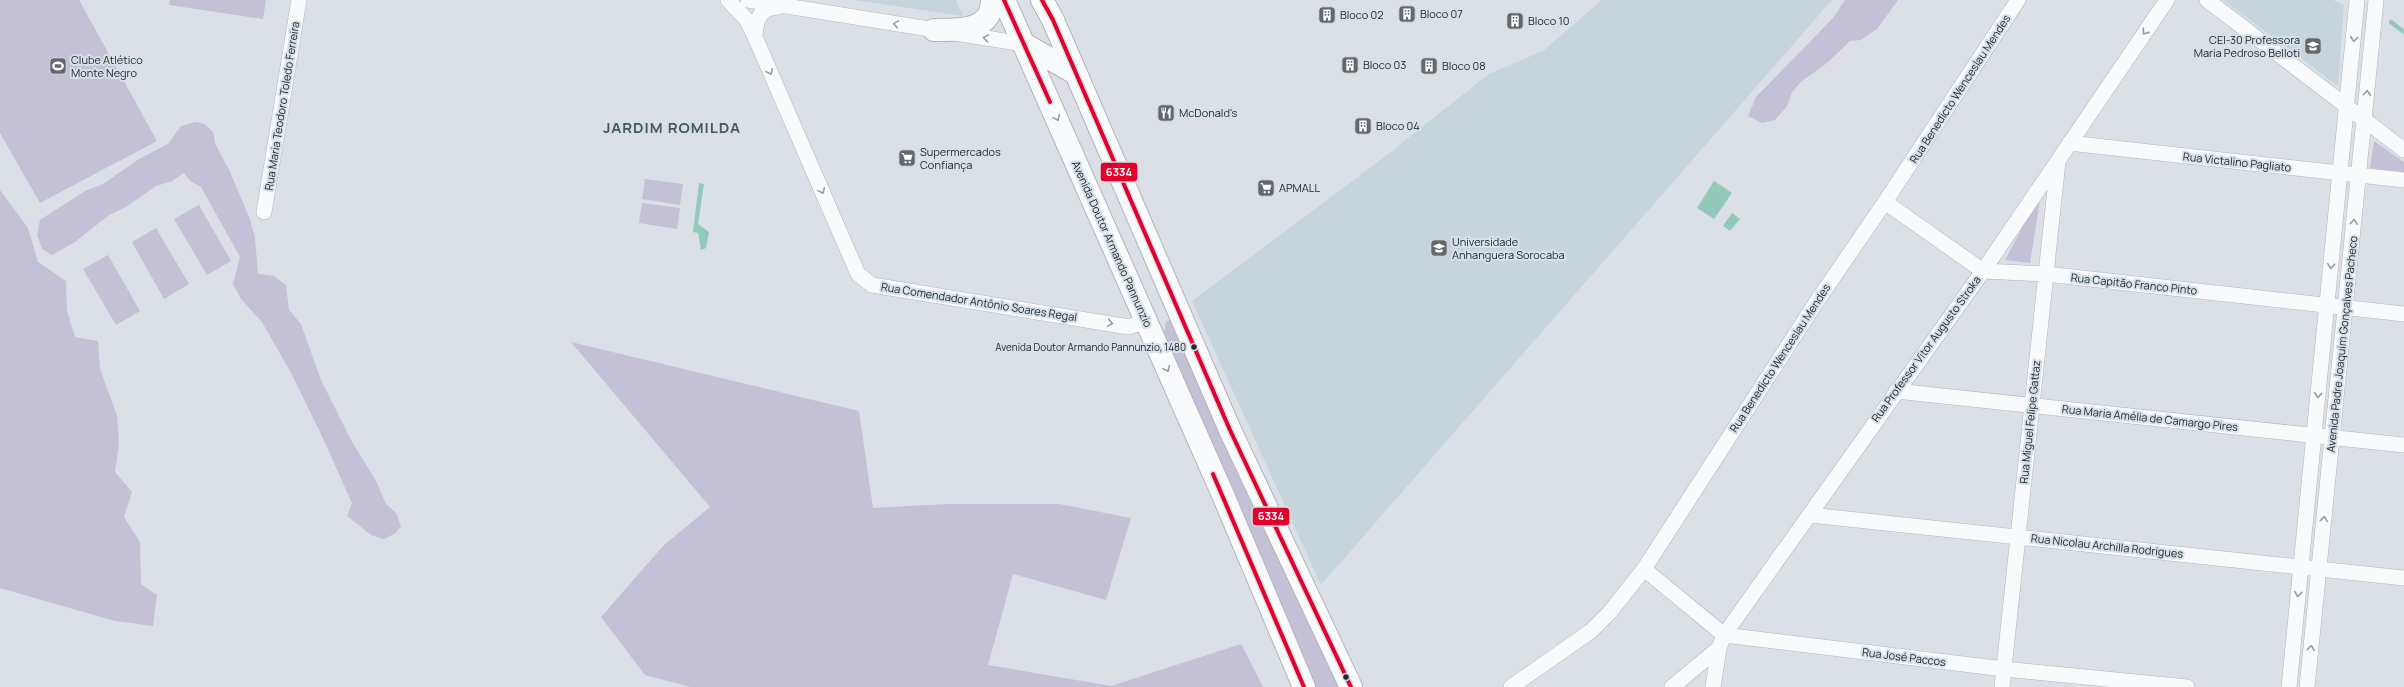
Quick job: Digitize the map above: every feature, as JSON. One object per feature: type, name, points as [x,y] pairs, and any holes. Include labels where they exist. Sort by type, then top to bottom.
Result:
[{"type":"main road","points":[[934,30],[965,30],[978,26],[990,13],[992,0]]},
{"type":"main road","name":"Avenida Doutor Armando Pannunzio","points":[[1004,0],[1146,320],[1304,687]]},
{"type":"main road","points":[[1042,0],[1175,301],[1230,430],[1351,687]]},
{"type":"main road","points":[[1024,44],[1075,73]]},
{"type":"main road","points":[[1146,320],[1175,301]]},
{"type":"street","name":"Rua Maria Teodoro Toledo Ferreira","points":[[264,212],[299,0]]},
{"type":"street","name":"Rua Comendador Antônio Soares Regal","points":[[728,0],[740,12],[754,37],[855,266],[863,280],[872,285],[1129,327],[1146,320]]},
{"type":"street","points":[[748,0],[1024,44]]},
{"type":"street","name":"Rua Benedicto Wenceslau Mendes","points":[[1511,687],[1591,631],[1610,612],[1644,569],[1815,304],[1885,202],[2018,0]]},
{"type":"street","name":"Rua Professor Vitor Augusto Stroka","points":[[1672,687],[1722,641],[1896,391],[1983,270],[2167,0]]},
{"type":"street","points":[[2207,0],[2404,150]]},
{"type":"street","name":"Avenida Padre Joaquim Gonçalves Pacheco","points":[[2289,687],[2357,0]]},
{"type":"street","name":"Avenida Padre Joaquim Gonçalves Pacheco","points":[[2307,687],[2376,0]]},
{"type":"street","points":[[754,37],[756,23],[760,13],[772,7],[785,6]]},
{"type":"street","name":"Rua Victalino Pagliato","points":[[2069,143],[2404,180]]},
{"type":"street","name":"Rua Miguel Felipe Gattaz","points":[[2002,687],[2058,158]]},
{"type":"street","points":[[1885,202],[1983,270]]},
{"type":"street","name":"Rua Capitão Franco Pinto","points":[[1983,270],[2046,274],[2404,314]]},
{"type":"street","name":"Rua Maria Amélia de Camargo Pires","points":[[1896,391],[2404,445]]},
{"type":"street","name":"Rua Nicolau Archilla Rodrigues","points":[[1810,515],[2404,578]]},
{"type":"street","points":[[1644,569],[1722,641],[1713,687]]},
{"type":"street","name":"Rua José Paccos","points":[[1722,641],[2187,687]]},
{"type":"shaded area","name":"Clube Atlético Monte Negro","points":[[0,0],[79,0],[157,141],[40,203],[0,133]]},
{"type":"shaded area","points":[[170,0],[266,0],[263,19],[169,5]]},
{"type":"shaded area","points":[[854,0],[956,0],[963,16]]},
{"type":"shaded area","name":"Universidade Anhanguera Sorocaba","points":[[1602,0],[1832,0],[1321,585],[1192,301],[1374,165],[1489,74],[1543,51]]},
{"type":"shaded area","points":[[1845,0],[1898,0],[1877,29],[1861,40],[1850,41],[1827,63],[1802,81],[1792,92],[1787,106],[1775,120],[1762,123],[1748,116],[1756,97],[1833,18]]},
{"type":"shaded area","name":"CEI-30 Professora Maria Pedroso Belloti","points":[[2223,0],[2333,0],[2344,5],[2338,86]]},
{"type":"shaded area","points":[[196,122],[205,124],[213,132],[215,143],[230,172],[250,219],[255,238],[258,274],[274,276],[286,285],[289,310],[301,324],[321,380],[351,440],[376,481],[386,504],[396,513],[401,526],[396,533],[384,539],[371,535],[347,516],[352,503],[320,432],[291,373],[262,322],[241,299],[233,284],[240,257],[201,187],[190,181],[184,173],[172,181],[156,186],[126,207],[109,215],[75,242],[52,255],[42,249],[37,235],[40,220],[85,191],[103,184],[139,159],[168,144],[181,126]]},
{"type":"shaded area","points":[[2374,141],[2404,162],[2404,172],[2370,168]]},
{"type":"shaded area","points":[[645,179],[683,184],[680,205],[642,199]]},
{"type":"shaded area","points":[[1714,181],[1732,193],[1714,219],[1697,208]]},
{"type":"shaded area","points":[[699,183],[704,184],[698,224],[709,232],[706,248],[701,250],[698,233],[693,232]]},
{"type":"shaded area","points":[[0,190],[28,228],[38,262],[66,281],[67,311],[75,337],[98,341],[100,369],[117,416],[119,443],[115,472],[132,492],[124,517],[140,542],[141,584],[157,595],[153,626],[115,621],[0,588]]},
{"type":"shaded area","points":[[2041,194],[2030,263],[2005,260]]},
{"type":"shaded area","points":[[642,203],[680,208],[677,229],[639,223]]},
{"type":"shaded area","points":[[199,205],[231,261],[207,275],[174,219]]},
{"type":"shaded area","points":[[1732,213],[1740,219],[1730,231],[1723,226]]},
{"type":"shaded area","points":[[156,228],[189,284],[164,299],[132,242]]},
{"type":"shaded area","points":[[108,255],[140,311],[116,325],[83,269]]},
{"type":"shaded area","points":[[1174,320],[1340,687],[1314,687],[1164,334],[1166,321]]},
{"type":"shaded area","points":[[571,342],[859,411],[873,508],[946,504],[1059,504],[1131,518],[1106,600],[1013,574],[988,665],[1111,686],[1241,644],[1263,687],[690,687],[645,675],[601,617],[663,546],[710,507]]},
{"type":"waterway","points":[[2391,22],[2404,32]]},
{"type":"transit line","name":"6334","points":[[1004,0],[1050,102]]},
{"type":"transit line","name":"6334","points":[[1042,0],[1053,20],[1230,430],[1351,687]]},
{"type":"transit line","name":"6334","points":[[1213,474],[1304,687]]},
{"type":"place","name":"Bloco 07","points":[[1407,14]]},
{"type":"place","name":"Bloco 02","points":[[1327,15]]},
{"type":"place","name":"Bloco 10","points":[[1515,21]]},
{"type":"place","name":"CEI-30 Professora Maria Pedroso Belloti","points":[[2313,46]]},
{"type":"place","name":"Bloco 03","points":[[1350,65]]},
{"type":"place","name":"Clube Atlético Monte Negro","points":[[58,66]]},
{"type":"place","name":"Bloco 08","points":[[1429,66]]},
{"type":"place","name":"McDonald's","points":[[1166,113]]},
{"type":"place","name":"Bloco 04","points":[[1363,126]]},
{"type":"place","name":"Supermercados Confiança","points":[[907,158]]},
{"type":"place","name":"APMALL","points":[[1266,188]]},
{"type":"place","name":"Universidade Anhanguera Sorocaba","points":[[1439,248]]},
{"type":"place","name":"Avenida Doutor Armando Pannunzio, 1480","points":[[1194,347]]},
{"type":"district","name":"JARDIM ROMILDA","points":[[672,128]]}]
